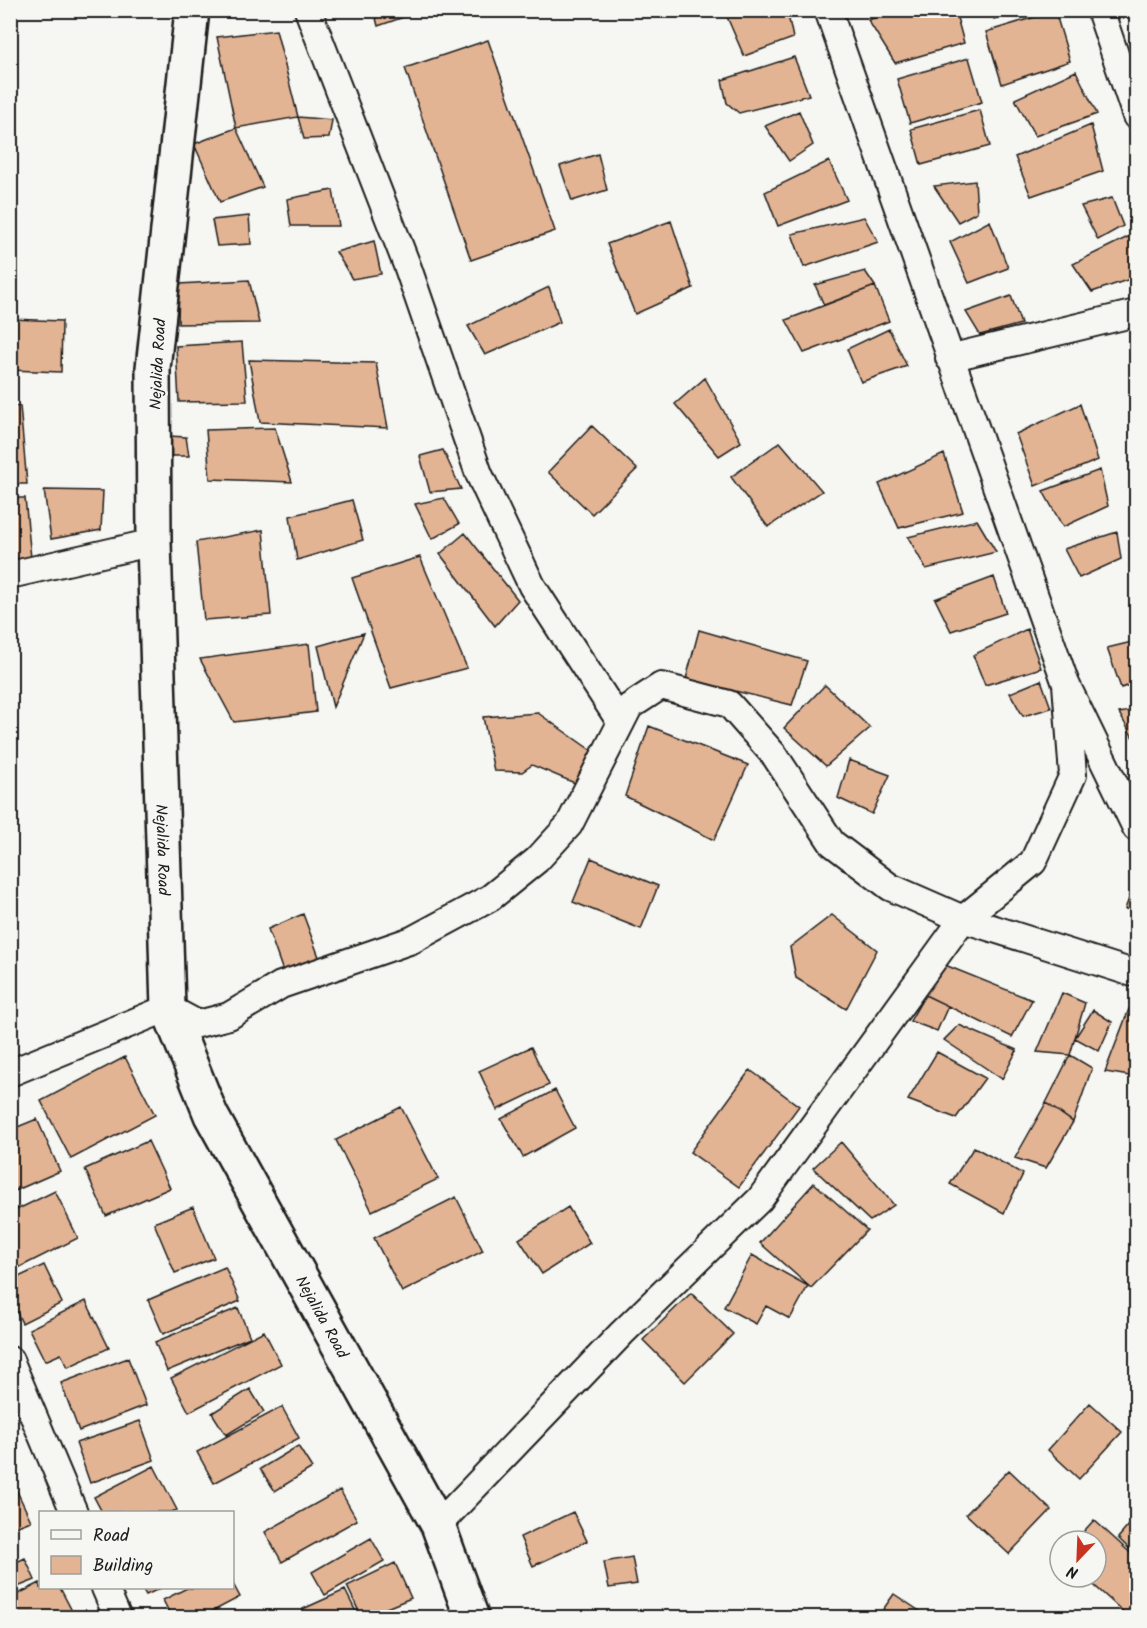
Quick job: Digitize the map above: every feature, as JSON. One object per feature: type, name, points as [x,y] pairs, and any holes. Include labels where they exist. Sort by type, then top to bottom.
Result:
[{"type":"main road","name":"Nejalida Road","points":[[192,10],[153,368],[154,542],[168,1008],[211,1115],[438,1525],[471,1617]]},
{"type":"street","points":[[308,10],[408,268],[479,474],[532,586],[621,723]]},
{"type":"street","points":[[828,10],[1066,684],[1136,828]]},
{"type":"street","points":[[1100,10],[1137,116]]},
{"type":"street","points":[[949,358],[1137,313]]},
{"type":"street","points":[[10,574],[154,542]]},
{"type":"street","points":[[438,1525],[622,1333],[760,1199],[963,919],[1033,862],[1073,775],[1066,684]]},
{"type":"street","points":[[10,1073],[168,1008],[198,1024],[229,1016],[282,985],[412,940],[490,898],[537,860],[569,825],[629,707],[661,686],[729,704],[775,756],[832,843],[890,887],[963,919],[1137,974]]},
{"type":"street","points":[[10,1360],[74,1511]]},
{"type":"street","points":[[106,1589],[118,1617]]},
{"type":"building","points":[[374,10],[424,10],[378,26]]},
{"type":"building","points":[[743,10],[787,10],[793,38],[744,56],[727,17]]},
{"type":"building","points":[[899,10],[955,10],[964,43],[895,63],[868,20]]},
{"type":"building","points":[[988,10],[1025,10],[994,19]]},
{"type":"building","points":[[1055,11],[1070,61],[1002,84],[986,32]]},
{"type":"building","points":[[276,30],[298,117],[236,128],[217,37]]},
{"type":"building","points":[[488,40],[555,231],[471,260],[405,68]]},
{"type":"building","points":[[794,57],[809,95],[739,113],[727,103],[722,80]]},
{"type":"building","points":[[969,58],[982,102],[910,123],[897,79]]},
{"type":"building","points":[[1076,71],[1097,114],[1035,136],[1015,99]]},
{"type":"building","points":[[980,110],[990,146],[921,165],[911,129]]},
{"type":"building","points":[[799,111],[813,145],[789,161],[765,126]]},
{"type":"building","points":[[298,117],[332,120],[329,138],[304,139]]},
{"type":"building","points":[[1091,125],[1103,171],[1031,196],[1015,157]]},
{"type":"building","points":[[236,128],[263,187],[220,202],[194,144]]},
{"type":"building","points":[[598,154],[607,190],[572,201],[560,166]]},
{"type":"building","points":[[829,161],[847,200],[778,226],[765,192]]},
{"type":"building","points":[[975,181],[977,212],[958,222],[934,186]]},
{"type":"building","points":[[333,190],[339,226],[291,226],[287,199]]},
{"type":"building","points":[[1112,198],[1123,226],[1098,240],[1081,206]]},
{"type":"building","points":[[249,216],[251,244],[217,246],[212,220]]},
{"type":"building","points":[[864,217],[878,242],[804,267],[792,234]]},
{"type":"building","points":[[671,221],[693,288],[635,314],[607,244]]},
{"type":"building","points":[[990,221],[1008,268],[969,283],[950,242]]},
{"type":"building","points":[[1136,233],[1136,277],[1092,292],[1073,264]]},
{"type":"building","points":[[374,241],[381,274],[352,279],[336,252]]},
{"type":"building","points":[[865,271],[875,286],[824,305],[815,285]]},
{"type":"building","points":[[249,280],[259,323],[178,324],[179,284]]},
{"type":"building","points":[[875,286],[889,321],[804,353],[786,320]]},
{"type":"building","points":[[549,287],[560,322],[485,355],[468,326]]},
{"type":"building","points":[[1011,296],[1021,324],[980,335],[966,312]]},
{"type":"building","points":[[10,319],[62,321],[61,372],[10,370]]},
{"type":"building","points":[[889,329],[907,366],[861,382],[847,349]]},
{"type":"building","points":[[242,342],[247,401],[179,402],[176,346]]},
{"type":"building","points":[[249,360],[376,363],[388,428],[260,422]]},
{"type":"building","points":[[705,378],[741,442],[719,456],[675,404]]},
{"type":"building","points":[[1080,404],[1098,460],[1035,486],[1016,434]]},
{"type":"building","points":[[20,406],[27,484],[10,484],[10,407]]},
{"type":"building","points":[[592,426],[637,469],[592,514],[548,472]]},
{"type":"building","points":[[275,428],[292,482],[210,479],[206,430]]},
{"type":"building","points":[[168,436],[186,437],[189,456],[169,456]]},
{"type":"building","points":[[780,442],[822,491],[768,527],[731,477]]},
{"type":"building","points":[[443,450],[461,489],[430,492],[420,456]]},
{"type":"building","points":[[944,454],[963,512],[899,528],[879,484]]},
{"type":"building","points":[[1100,470],[1108,506],[1063,527],[1043,491]]},
{"type":"building","points":[[44,490],[103,491],[101,530],[51,539]]},
{"type":"building","points":[[10,498],[25,498],[31,558],[10,560]]},
{"type":"building","points":[[444,498],[459,524],[432,539],[415,504]]},
{"type":"building","points":[[352,500],[363,540],[297,560],[290,516]]},
{"type":"building","points":[[977,520],[996,552],[926,569],[908,537]]},
{"type":"building","points":[[263,530],[271,615],[204,620],[196,542]]},
{"type":"building","points":[[1117,532],[1121,559],[1079,578],[1064,549]]},
{"type":"building","points":[[465,533],[518,600],[495,626],[440,554]]},
{"type":"building","points":[[420,557],[467,668],[391,688],[352,578]]},
{"type":"building","points":[[994,577],[1006,613],[951,631],[935,599]]},
{"type":"building","points":[[1027,629],[1041,668],[985,685],[973,655]]},
{"type":"building","points":[[699,630],[807,661],[792,705],[686,679]]},
{"type":"building","points":[[364,633],[333,707],[318,646]]},
{"type":"building","points":[[1136,641],[1136,683],[1121,688],[1107,648]]},
{"type":"building","points":[[309,644],[316,712],[234,722],[200,659]]},
{"type":"building","points":[[1041,680],[1051,708],[1023,716],[1010,693]]},
{"type":"building","points":[[825,685],[870,728],[826,766],[784,728]]},
{"type":"building","points":[[1136,710],[1136,743],[1119,713]]},
{"type":"building","points":[[538,713],[592,751],[577,784],[532,765],[522,772],[494,771],[483,717]]},
{"type":"building","points":[[649,726],[748,765],[714,840],[625,796]]},
{"type":"building","points":[[849,760],[890,775],[872,814],[838,798]]},
{"type":"building","points":[[591,858],[658,886],[641,929],[573,902]]},
{"type":"building","points":[[1136,880],[1136,910],[1125,909]]},
{"type":"building","points":[[303,914],[322,965],[284,974],[268,929]]},
{"type":"building","points":[[832,915],[877,950],[846,1009],[796,978],[790,947]]},
{"type":"building","points":[[945,965],[1032,1000],[1012,1037],[925,995]]},
{"type":"building","points":[[1062,993],[1085,1003],[1070,1055],[1037,1052]]},
{"type":"building","points":[[925,995],[948,1006],[937,1031],[910,1021]]},
{"type":"building","points":[[1129,1009],[1136,1012],[1136,1077],[1105,1072]]},
{"type":"building","points":[[1093,1010],[1112,1022],[1099,1051],[1075,1038]]},
{"type":"building","points":[[959,1025],[1017,1050],[1002,1079],[944,1040]]},
{"type":"building","points":[[531,1047],[549,1085],[497,1110],[479,1071]]},
{"type":"building","points":[[937,1052],[985,1078],[956,1118],[908,1100]]},
{"type":"building","points":[[1070,1055],[1092,1068],[1073,1122],[1046,1103]]},
{"type":"building","points":[[125,1057],[155,1115],[71,1159],[41,1101]]},
{"type":"building","points":[[750,1070],[799,1106],[739,1187],[690,1152]]},
{"type":"building","points":[[555,1090],[575,1128],[523,1157],[501,1119]]},
{"type":"building","points":[[1046,1103],[1073,1122],[1046,1168],[1015,1158]]},
{"type":"building","points":[[401,1107],[438,1179],[372,1211],[336,1140]]},
{"type":"building","points":[[37,1119],[60,1171],[10,1193],[10,1130]]},
{"type":"building","points":[[148,1141],[170,1188],[106,1216],[85,1169]]},
{"type":"building","points":[[841,1142],[894,1205],[870,1221],[813,1168]]},
{"type":"building","points":[[974,1147],[1023,1174],[1004,1213],[950,1184]]},
{"type":"building","points":[[814,1183],[867,1230],[811,1288],[760,1243]]},
{"type":"building","points":[[55,1191],[78,1238],[10,1272],[10,1213]]},
{"type":"building","points":[[456,1197],[483,1251],[402,1292],[374,1238]]},
{"type":"building","points":[[193,1207],[214,1258],[175,1273],[154,1223]]},
{"type":"building","points":[[568,1207],[590,1243],[542,1274],[519,1239]]},
{"type":"building","points":[[752,1255],[808,1286],[790,1319],[766,1306],[756,1324],[724,1307]]},
{"type":"building","points":[[44,1265],[62,1303],[22,1323],[10,1298],[10,1281]]},
{"type":"building","points":[[225,1267],[240,1301],[163,1334],[148,1300]]},
{"type":"building","points":[[691,1293],[733,1334],[685,1382],[643,1340]]},
{"type":"building","points":[[86,1301],[109,1348],[68,1367],[61,1354],[45,1361],[29,1329]]},
{"type":"building","points":[[238,1308],[250,1337],[167,1371],[155,1342]]},
{"type":"building","points":[[264,1331],[281,1364],[189,1412],[171,1378]]},
{"type":"building","points":[[128,1358],[146,1405],[79,1431],[61,1383]]},
{"type":"building","points":[[250,1389],[264,1412],[226,1435],[212,1413]]},
{"type":"building","points":[[1090,1403],[1122,1432],[1079,1479],[1048,1450]]},
{"type":"building","points":[[282,1407],[299,1438],[214,1483],[197,1452]]},
{"type":"building","points":[[140,1421],[154,1460],[90,1483],[76,1443]]},
{"type":"building","points":[[298,1446],[312,1468],[275,1491],[260,1469]]},
{"type":"building","points":[[154,1466],[177,1510],[101,1511],[94,1497]]},
{"type":"building","points":[[1009,1470],[1051,1510],[1009,1554],[966,1514]]},
{"type":"building","points":[[16,1489],[31,1521],[10,1529],[10,1491]]},
{"type":"building","points":[[340,1490],[357,1520],[282,1562],[265,1532]]},
{"type":"building","points":[[573,1512],[587,1541],[533,1566],[520,1537]]},
{"type":"building","points":[[1136,1517],[1136,1555],[1118,1538]]},
{"type":"building","points":[[1094,1520],[1104,1529],[1086,1529]]},
{"type":"building","points":[[1108,1533],[1136,1558],[1136,1618],[1130,1618],[1098,1589],[1108,1589]]},
{"type":"building","points":[[371,1538],[384,1561],[325,1595],[312,1572]]},
{"type":"building","points":[[632,1557],[637,1584],[609,1588],[604,1562]]},
{"type":"building","points":[[25,1558],[35,1580],[10,1590],[10,1565]]},
{"type":"building","points":[[395,1563],[411,1598],[362,1618],[347,1586]]},
{"type":"building","points":[[39,1584],[39,1589],[61,1589],[72,1611],[59,1618],[10,1618],[10,1598]]},
{"type":"building","points":[[234,1586],[240,1597],[200,1618],[172,1618],[163,1600],[185,1589],[234,1589]]},
{"type":"building","points":[[143,1589],[159,1589],[146,1595]]},
{"type":"building","points":[[345,1590],[356,1612],[344,1618],[307,1618],[303,1609]]},
{"type":"building","points":[[894,1594],[930,1618],[877,1618]]}]
